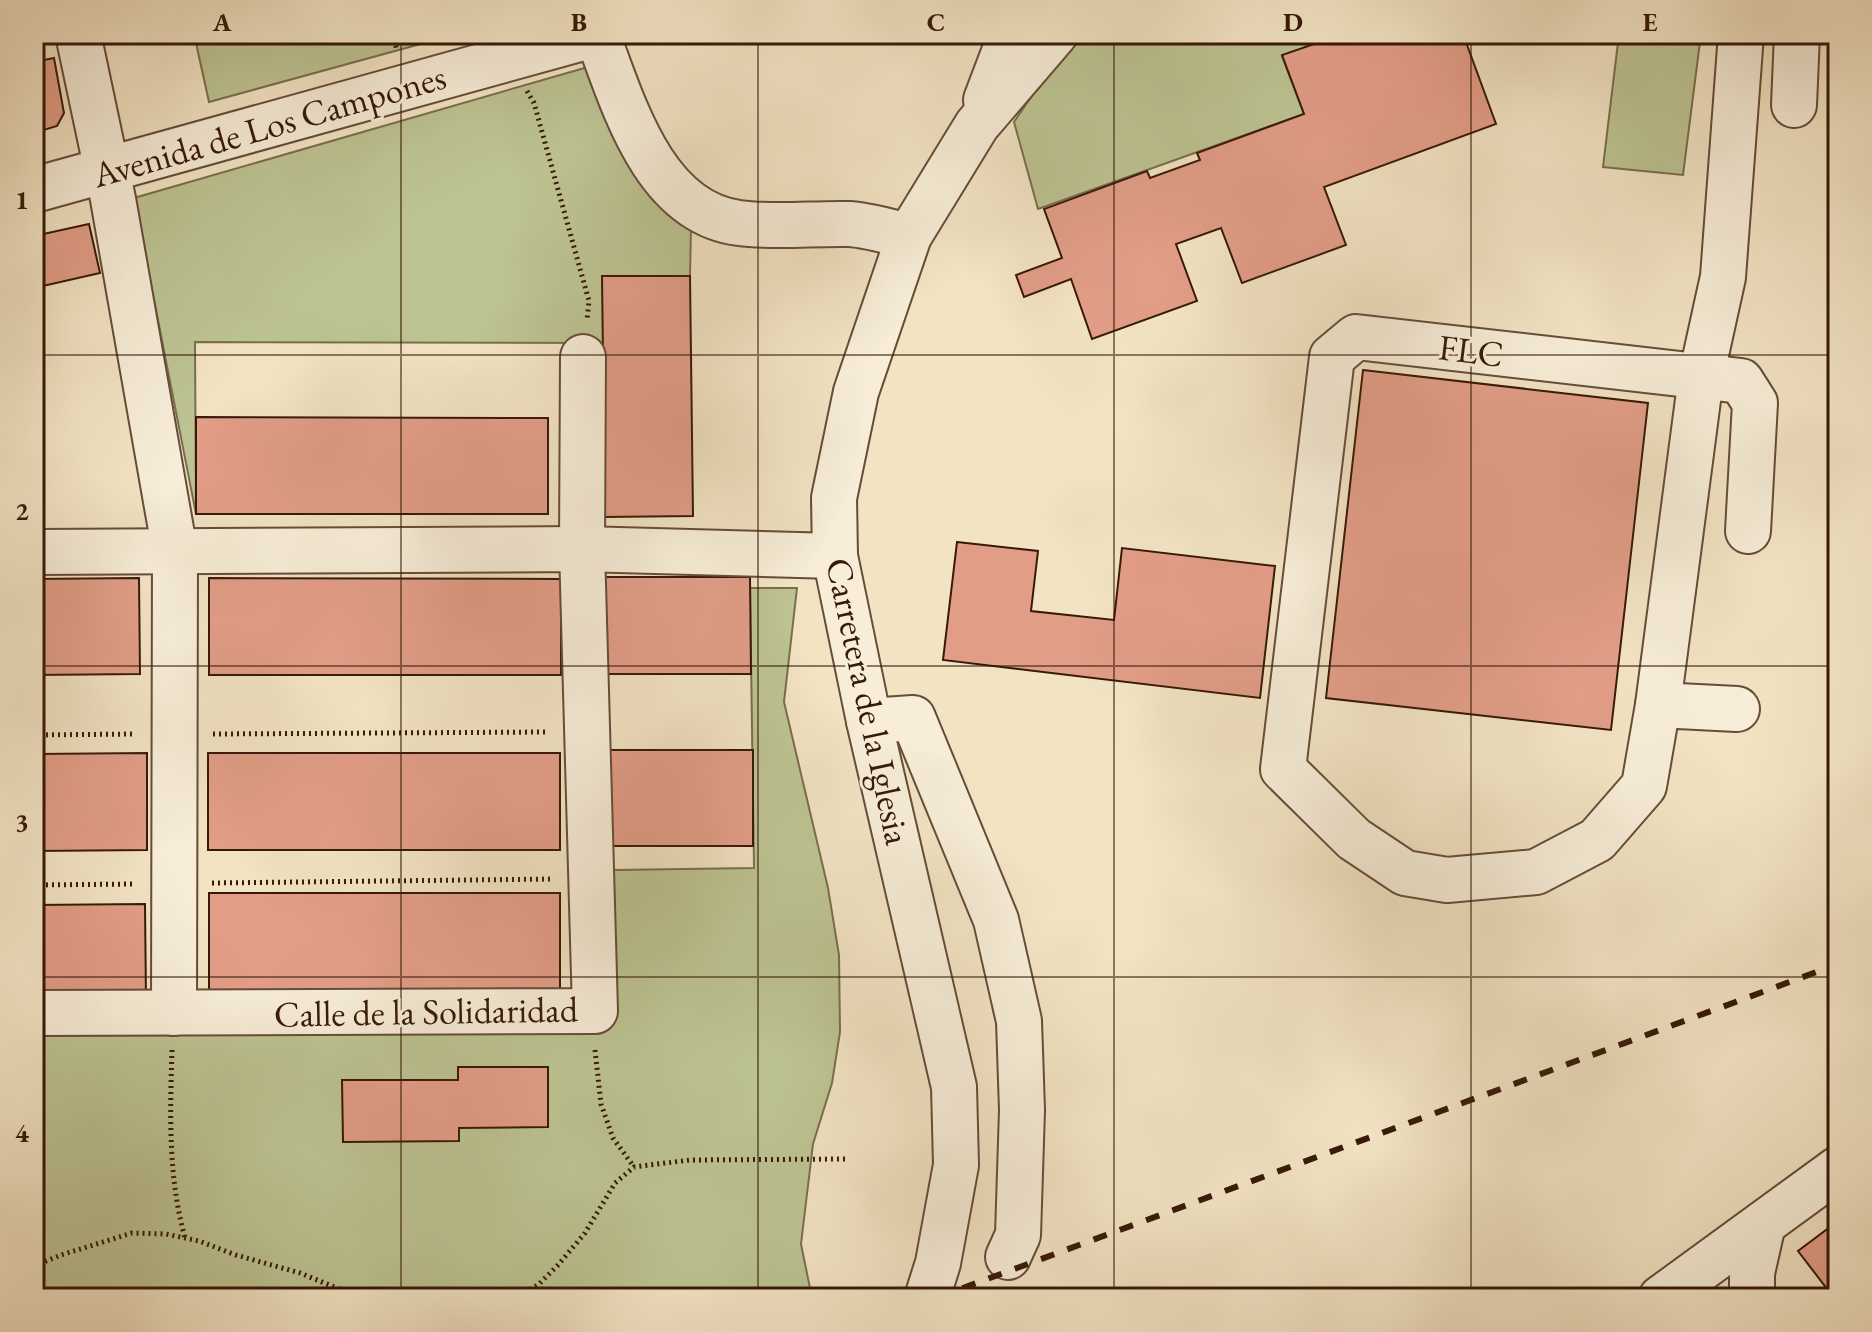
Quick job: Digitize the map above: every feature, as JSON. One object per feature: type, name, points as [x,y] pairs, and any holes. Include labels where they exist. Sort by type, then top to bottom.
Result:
[{"type":"street","points":[[78,34],[108,171],[175,552],[174,1013]]},
{"type":"street","points":[[597,34],[637,138],[668,184],[708,215],[739,223],[853,224],[909,236]]},
{"type":"street","name":"Avenida de Los Campones","points":[[34,190],[597,34]]},
{"type":"street","name":"Carretera de la Iglesia","points":[[933,1280],[956,1165],[954,1087],[869,721],[835,556],[834,498],[856,392],[909,236],[977,125],[1013,46],[1055,34]]},
{"type":"street","points":[[1737,709],[1658,705],[1701,377],[1723,277],[1741,34]]},
{"type":"street","points":[[1794,105],[1797,34]]},
{"type":"street","name":"FLC","points":[[1658,705],[1644,786],[1597,840],[1536,872],[1447,880],[1405,873],[1354,839],[1283,769],[1332,357],[1356,337],[1741,381],[1755,403],[1748,531]]},
{"type":"street","name":"Calle de la Solidaridad","points":[[34,1013],[595,1011],[582,549],[583,357]]},
{"type":"street","points":[[34,552],[582,549],[835,556]]},
{"type":"street","points":[[869,721],[913,718],[996,920],[1019,1021],[1022,1110],[1018,1235],[1008,1257]]},
{"type":"street","points":[[1665,1297],[1838,1169]]},
{"type":"street","points":[[1752,1298],[1752,1273],[1763,1224]]},
{"type":"path","points":[[353,34],[357,37],[371,34]]},
{"type":"path","points":[[511,58],[534,103],[589,301],[583,357]]},
{"type":"path","points":[[34,735],[588,731]]},
{"type":"path","points":[[34,885],[591,878]]},
{"type":"path","points":[[595,1011],[596,1064],[601,1104],[613,1138],[634,1167]]},
{"type":"path","points":[[174,1013],[170,1115],[176,1204],[185,1238]]},
{"type":"path","points":[[514,1298],[538,1285],[558,1265],[585,1233],[615,1183],[634,1167],[706,1159],[845,1159]]},
{"type":"path","points":[[34,1266],[132,1233],[166,1234],[300,1273],[361,1298]]},
{"type":"green space","points":[[194,34],[457,34],[209,102]]},
{"type":"green space","points":[[1074,34],[1320,34],[1323,41],[1282,56],[1304,114],[1038,209],[1014,122]]},
{"type":"green space","points":[[1619,34],[1701,34],[1683,175],[1603,167]]},
{"type":"green space","points":[[588,67],[691,226],[690,276],[603,276],[603,343],[195,342],[196,514],[134,198]]},
{"type":"green space","points":[[750,588],[797,588],[784,702],[828,888],[839,955],[840,1032],[832,1083],[813,1144],[801,1244],[812,1298],[34,1298],[34,1023],[614,1019],[614,870],[754,868]]},
{"type":"building","points":[[1320,34],[1463,34],[1496,124],[1324,187],[1346,245],[1242,283],[1221,228],[1176,244],[1197,301],[1092,339],[1071,279],[1024,297],[1016,275],[1062,258],[1044,209],[1147,171],[1150,178],[1200,160],[1197,153],[1304,114],[1282,55],[1323,41]]},
{"type":"building","points":[[54,58],[64,113],[57,126],[34,133],[34,62]]},
{"type":"building","points":[[89,224],[100,273],[34,288],[34,236]]},
{"type":"building","points":[[602,276],[690,276],[693,516],[605,517]]},
{"type":"building","points":[[1363,370],[1648,403],[1611,730],[1326,698]]},
{"type":"building","points":[[196,417],[548,418],[548,514],[196,514]]},
{"type":"building","points":[[957,542],[1038,551],[1031,611],[1114,620],[1122,548],[1275,566],[1260,698],[943,660]]},
{"type":"building","points":[[604,577],[750,577],[751,674],[604,674]]},
{"type":"building","points":[[139,578],[140,674],[34,675],[34,579]]},
{"type":"building","points":[[209,578],[561,579],[561,675],[209,675]]},
{"type":"building","points":[[607,750],[753,750],[753,846],[607,846]]},
{"type":"building","points":[[147,753],[147,850],[34,851],[34,754]]},
{"type":"building","points":[[208,753],[560,753],[560,850],[208,850]]},
{"type":"building","points":[[209,893],[560,893],[560,990],[209,990]]},
{"type":"building","points":[[145,904],[146,1000],[34,1001],[34,905]]},
{"type":"building","points":[[458,1067],[548,1067],[548,1127],[459,1128],[459,1141],[343,1142],[342,1080],[458,1080]]},
{"type":"building","points":[[1838,1221],[1838,1298],[1834,1298],[1798,1251]]},
{"type":"railway","points":[[936,1298],[1838,964]]}]
